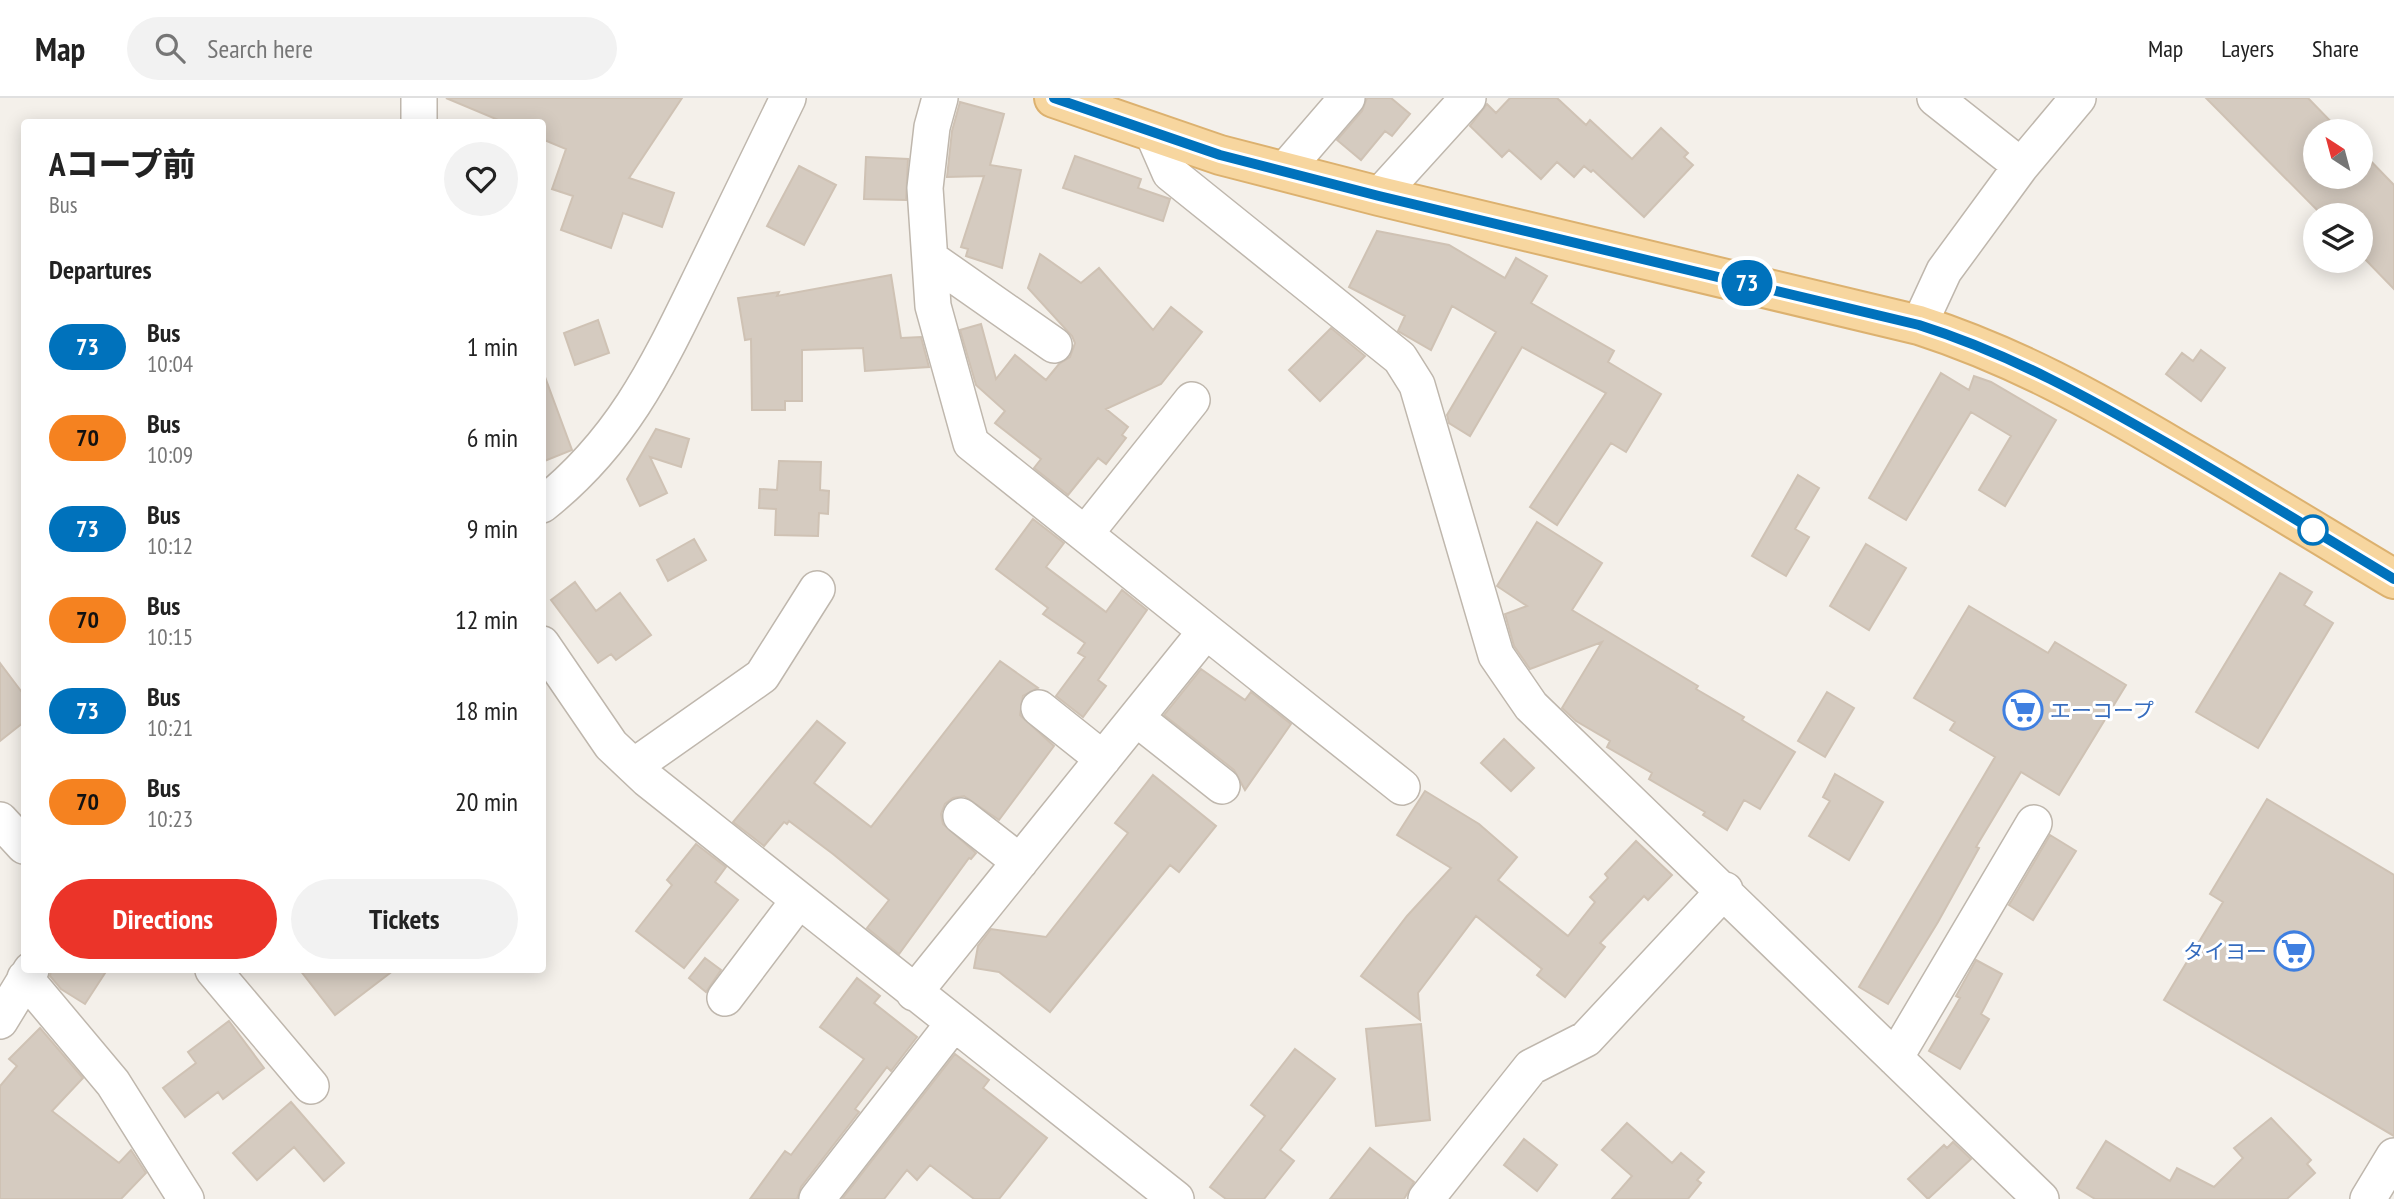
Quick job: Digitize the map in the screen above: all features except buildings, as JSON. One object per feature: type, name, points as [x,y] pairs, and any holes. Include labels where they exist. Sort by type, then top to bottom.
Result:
[{"type":"main road","points":[[1054,98],[1153,134],[1379,196],[1919,325],[2020,362],[2085,395],[2394,579]]},
{"type":"street","points":[[419,98],[419,119]]},
{"type":"street","points":[[546,502],[573,481],[602,450],[639,399],[788,98]]},
{"type":"street","points":[[940,98],[932,127],[925,188],[933,306],[971,443],[1402,787]]},
{"type":"street","points":[[1285,170],[1348,98]]},
{"type":"street","points":[[1379,196],[1468,98]]},
{"type":"street","points":[[1934,98],[2021,166]]},
{"type":"street","points":[[1919,325],[1944,271],[2021,166],[2078,98]]},
{"type":"street","points":[[1153,134],[1170,173],[1400,358],[1417,386],[1496,655],[1531,706],[1725,890],[2042,1199]]},
{"type":"street","points":[[931,259],[1054,345]]},
{"type":"street","points":[[1084,534],[1192,400]]},
{"type":"street","points":[[634,766],[762,676],[817,589]]},
{"type":"street","points":[[914,993],[1206,631]]},
{"type":"street","points":[[546,650],[611,745],[634,766],[914,993],[1176,1199]]},
{"type":"street","points":[[1039,708],[1103,760]]},
{"type":"street","points":[[1136,718],[1222,786]]},
{"type":"street","points":[[961,816],[1020,862]]},
{"type":"street","points":[[0,820],[21,843]]},
{"type":"street","points":[[1895,1058],[2034,823]]},
{"type":"street","points":[[1426,1199],[1531,1067],[1587,1039],[1725,890]]},
{"type":"street","points":[[725,998],[799,900]]},
{"type":"street","points":[[216,973],[311,1086]]},
{"type":"street","points":[[14,988],[113,1083],[186,1199]]},
{"type":"street","points":[[817,1199],[953,1024]]},
{"type":"street","points":[[2368,1199],[2394,1156]]},
{"type":"bus line","name":"73","points":[[1054,98],[1220,155],[1379,196],[1919,325],[1963,339],[2020,362],[2085,395],[2394,579]]},
{"type":"place","name":"エーコープ","points":[[2023,710]]},
{"type":"place","name":"タイヨー","points":[[2294,951]]}]
